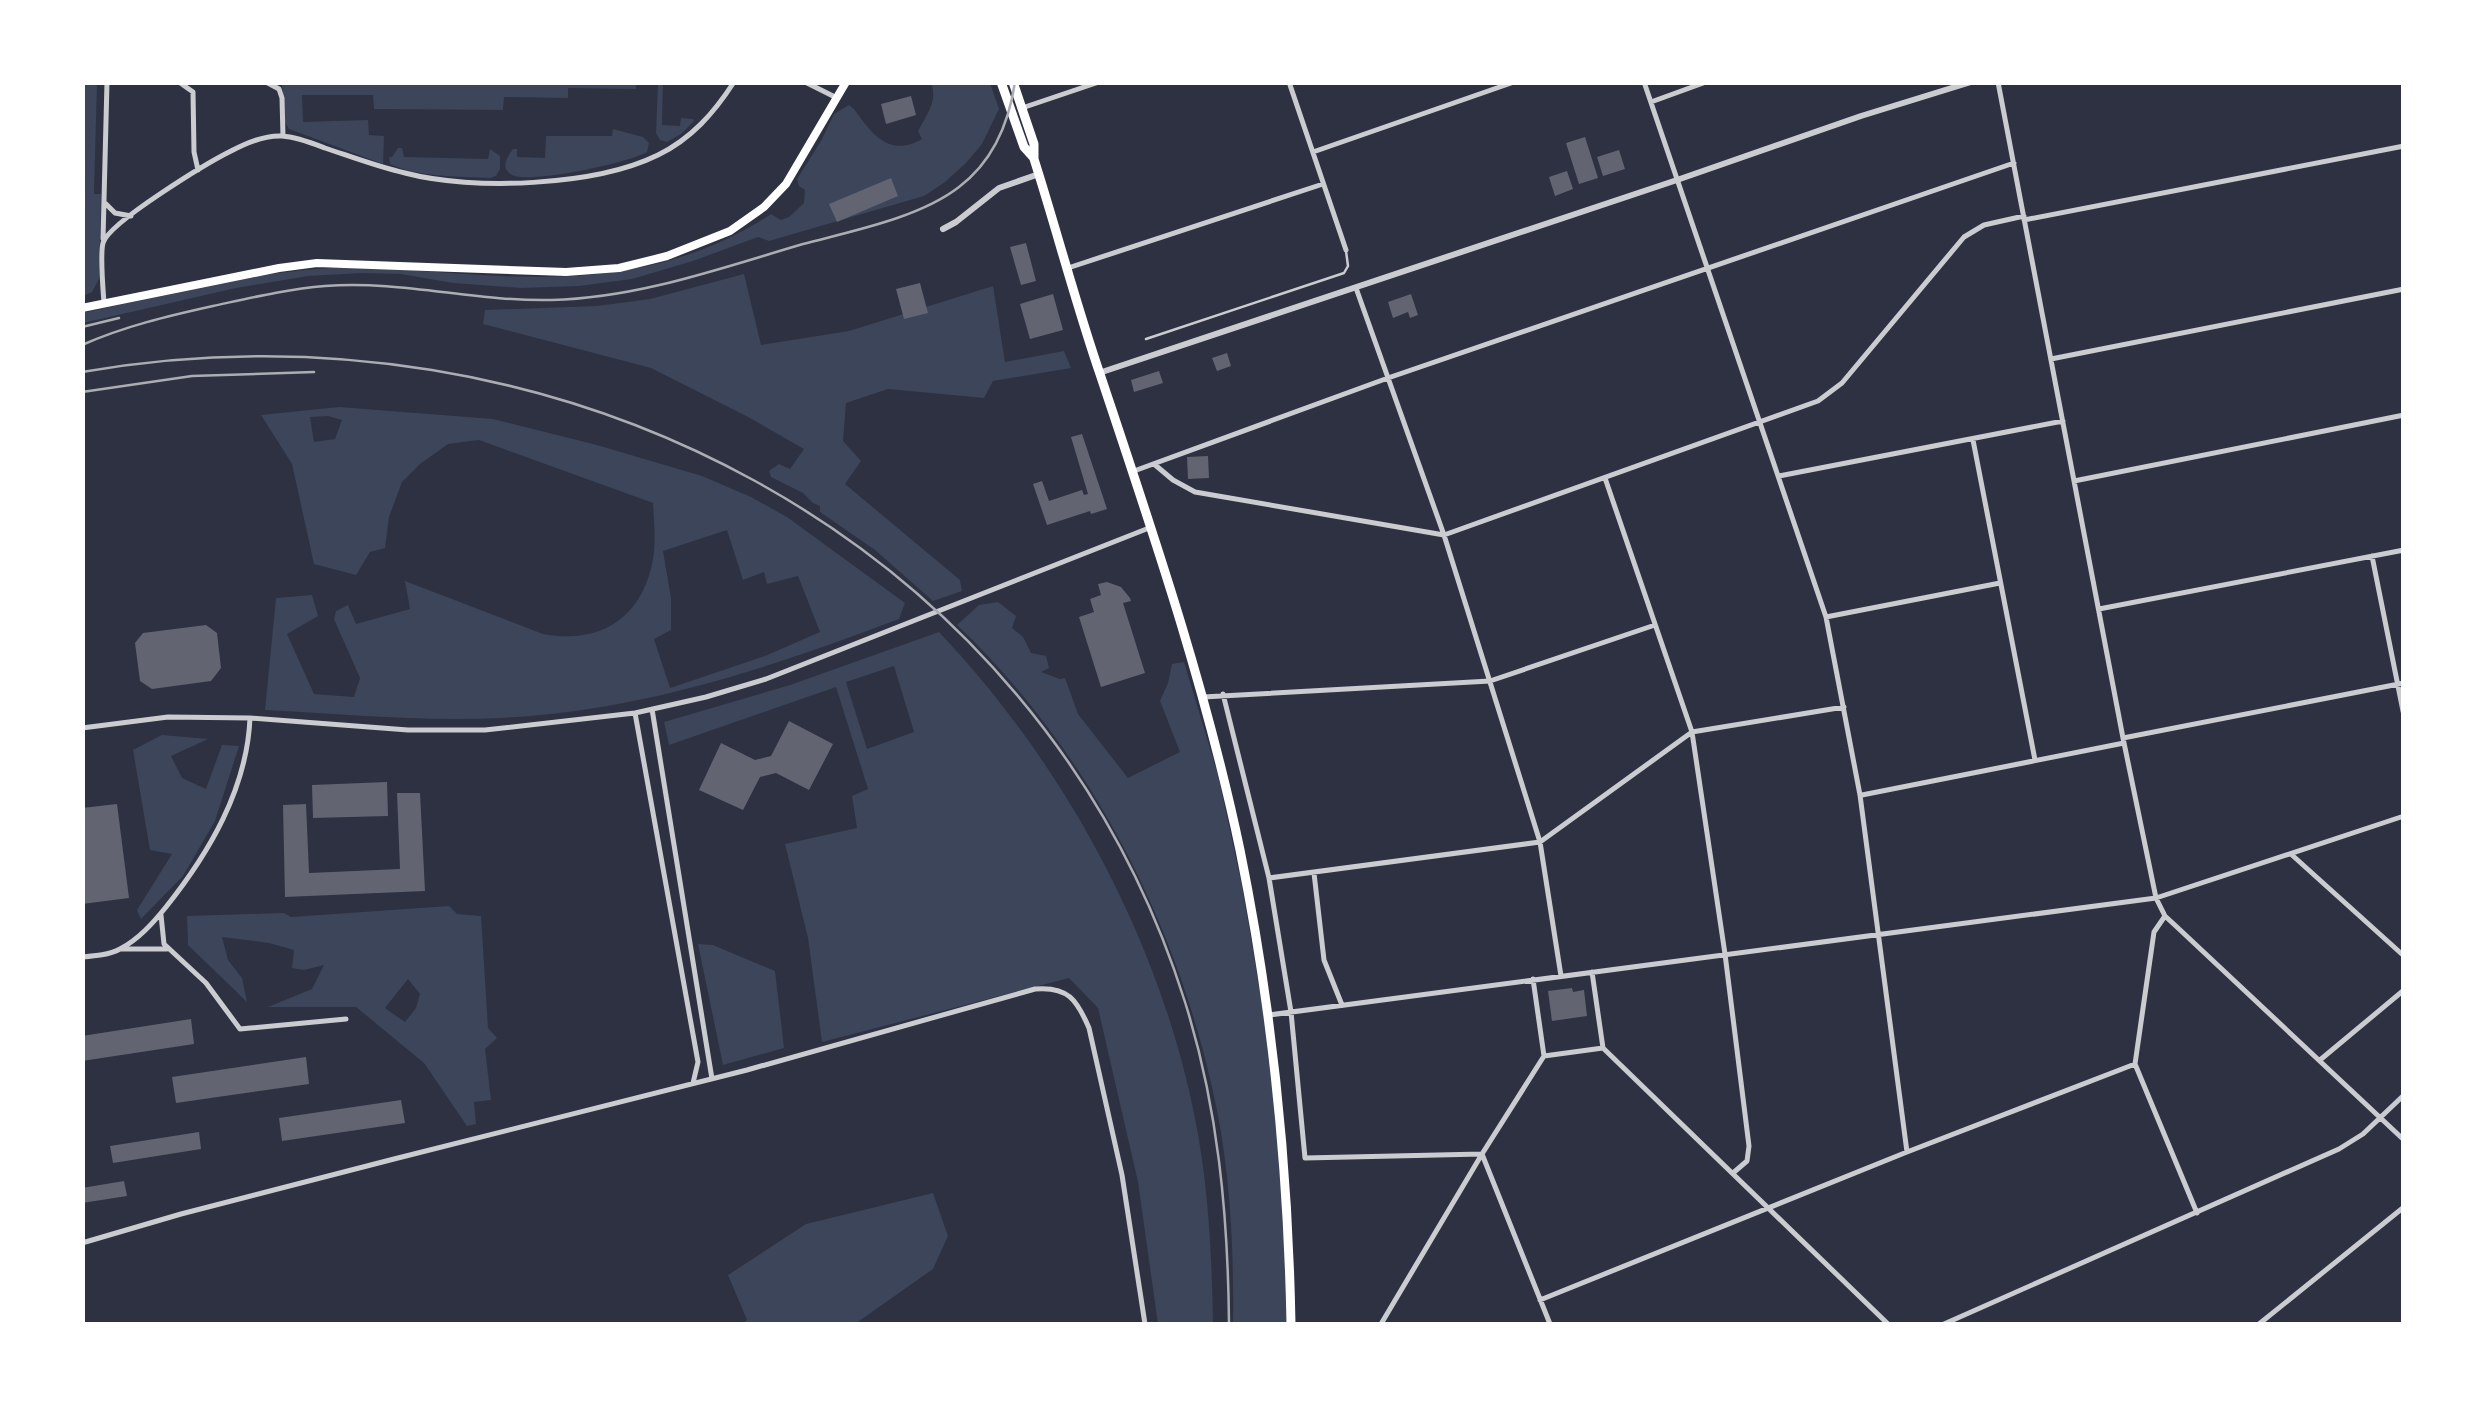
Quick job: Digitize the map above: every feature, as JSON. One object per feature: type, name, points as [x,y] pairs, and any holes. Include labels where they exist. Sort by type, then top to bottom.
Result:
[{"type":"main road","points":[[82,308],[318,263],[566,272],[619,268],[666,256],[730,231],[764,207],[786,184],[846,82]]},
{"type":"main road","points":[[1001,82],[1024,147],[1034,159]]},
{"type":"main road","points":[[1013,82],[1100,374],[1152,527],[1203,697],[1239,845],[1269,1015],[1281,1111],[1292,1324]]},
{"type":"street","points":[[104,304],[107,82]]},
{"type":"street","points":[[179,82],[194,92],[194,152],[198,170]]},
{"type":"street","points":[[266,82],[279,89],[282,98],[283,136]]},
{"type":"street","points":[[103,242],[111,231],[171,186],[231,151],[270,137],[283,136],[418,176],[504,183],[551,180],[612,171],[658,154],[708,118],[734,82]]},
{"type":"street","points":[[805,82],[837,98]]},
{"type":"street","points":[[1022,108],[1099,82]]},
{"type":"street","points":[[1288,82],[1346,250]]},
{"type":"street","points":[[1313,152],[1514,82]]},
{"type":"street","points":[[1644,82],[1826,617],[1860,795],[1907,1152]]},
{"type":"street","points":[[1651,102],[1706,82]]},
{"type":"street","points":[[1100,374],[1971,82]]},
{"type":"street","points":[[1998,82],[2156,898],[2166,916],[2404,1140]]},
{"type":"street","points":[[1154,464],[1195,492],[1444,535],[1806,407],[1827,396],[1964,237],[1984,225],[2404,146]]},
{"type":"street","points":[[1134,471],[1388,378],[2014,163]]},
{"type":"street","points":[[943,229],[999,188],[1039,174]]},
{"type":"street","points":[[1068,268],[1323,184]]},
{"type":"street","points":[[104,202],[115,212],[131,216]]},
{"type":"street","points":[[1356,288],[1444,535],[1540,842],[1561,976]]},
{"type":"street","points":[[2051,359],[2404,289]]},
{"type":"street","points":[[2074,481],[2404,415]]},
{"type":"street","points":[[1779,476],[2063,421]]},
{"type":"street","points":[[1973,440],[2036,760]]},
{"type":"street","points":[[1605,478],[1692,732],[1749,1146],[1746,1160],[1733,1174]]},
{"type":"street","points":[[82,728],[168,717],[250,718],[452,732],[635,713],[706,698],[766,679],[1152,527]]},
{"type":"street","points":[[2098,609],[2404,550]]},
{"type":"street","points":[[2372,556],[2404,716]]},
{"type":"street","points":[[1826,617],[2001,583]]},
{"type":"street","points":[[1203,697],[1490,681],[1656,625]]},
{"type":"street","points":[[1860,795],[2400,684]]},
{"type":"street","points":[[1223,694],[1269,878],[1291,1012],[1306,1158],[1482,1154]]},
{"type":"street","points":[[1269,878],[1540,842],[1692,732],[1844,707]]},
{"type":"street","points":[[652,709],[712,1079]]},
{"type":"street","points":[[635,713],[698,1062],[692,1085]]},
{"type":"street","points":[[82,957],[120,949],[144,933],[195,868],[220,827],[243,760],[250,718]]},
{"type":"street","points":[[645,761],[660,756]]},
{"type":"street","points":[[1269,1015],[2156,898],[2404,816]]},
{"type":"street","points":[[2292,854],[2404,956]]},
{"type":"street","points":[[1314,872],[1324,960],[1342,1006]]},
{"type":"street","points":[[161,912],[162,940],[168,949],[206,983],[240,1029],[346,1019]]},
{"type":"street","points":[[2166,916],[2154,932],[2135,1064],[2197,1213]]},
{"type":"street","points":[[677,934],[688,932]]},
{"type":"street","points":[[120,949],[168,949]]},
{"type":"street","points":[[1592,972],[1603,1048],[1888,1324]]},
{"type":"street","points":[[1381,1324],[1544,1056],[1533,979]]},
{"type":"street","points":[[82,1243],[1048,988],[1072,997],[1088,1028],[1118,1157],[1145,1324]]},
{"type":"street","points":[[2320,1060],[2404,990]]},
{"type":"street","points":[[1544,1056],[1603,1048]]},
{"type":"street","points":[[1540,1300],[2135,1064]]},
{"type":"street","points":[[1944,1324],[2347,1144],[2368,1130],[2404,1095]]},
{"type":"street","points":[[1482,1154],[1550,1324]]},
{"type":"street","points":[[2258,1324],[2404,1206]]},
{"type":"lane","points":[[1146,339],[1344,274],[1348,266],[1346,250]]},
{"type":"shaded area","points":[[636,82],[636,89],[568,88],[568,98],[504,97],[503,110],[374,109],[373,95],[302,95],[303,122],[368,120],[369,135],[384,136],[383,164],[289,129],[282,83]]},
{"type":"shaded area","points":[[82,83],[97,83],[94,194],[101,194],[99,279],[92,292],[83,296]]},
{"type":"shaded area","points":[[658,83],[663,83],[662,125],[680,126],[681,118],[694,121],[667,142],[656,133]]},
{"type":"shaded area","points":[[931,83],[990,83],[999,109],[982,144],[966,163],[924,196],[769,241],[758,237],[632,279],[579,286],[521,288],[401,274],[308,276],[83,323],[82,313],[205,286],[298,271],[359,268],[535,277],[616,272],[656,264],[733,236],[771,214],[781,220],[789,217],[804,203],[805,190],[797,179],[834,114],[849,105],[882,140],[900,146],[922,139],[918,131],[932,102]]},
{"type":"shaded area","points":[[613,129],[643,137],[649,143],[647,152],[558,175],[522,177],[506,169],[513,149],[517,149],[517,157],[545,158],[546,136],[612,136]]},
{"type":"shaded area","points":[[402,148],[404,157],[488,159],[490,149],[500,156],[500,169],[490,178],[414,172],[390,164],[389,157]]},
{"type":"shaded area","points":[[744,274],[761,345],[849,331],[993,286],[1005,362],[1064,351],[1071,368],[993,381],[984,398],[888,389],[846,403],[843,441],[861,461],[845,484],[960,580],[962,591],[933,601],[875,550],[820,512],[820,506],[771,477],[769,471],[779,464],[790,469],[804,449],[750,418],[651,368],[483,324],[485,310],[597,306],[650,299]]},
{"type":"shaded area","points":[[339,407],[493,419],[597,445],[702,476],[751,497],[787,517],[905,603],[899,619],[802,654],[704,684],[604,706],[472,719],[265,710],[276,598],[312,595],[318,616],[287,634],[314,694],[354,697],[360,678],[334,619],[336,611],[348,605],[356,624],[410,609],[405,581],[543,634],[583,635],[616,622],[640,597],[653,559],[654,531],[653,503],[479,440],[448,444],[402,482],[389,517],[385,548],[370,552],[356,575],[314,564],[292,464],[261,415]],"holes":[[[310,417],[342,420],[335,439],[314,442]],[[727,530],[743,580],[764,572],[767,584],[798,576],[820,632],[765,656],[670,688],[654,639],[671,630],[671,598],[663,551]]]},
{"type":"shaded area","points":[[998,602],[1016,616],[1012,628],[1023,637],[1031,653],[1046,656],[1049,668],[1041,672],[1065,678],[1078,714],[1128,778],[1180,752],[1160,701],[1172,664],[1184,662],[1218,775],[1270,1050],[1285,1221],[1287,1324],[1233,1324],[1227,1173],[1211,1083],[1194,1019],[1147,895],[1083,778],[1003,673],[957,625],[979,605]]},
{"type":"shaded area","points":[[939,632],[986,685],[1069,802],[1136,930],[1183,1065],[1202,1158],[1213,1324],[1158,1324],[1138,1182],[1098,1008],[1069,978],[822,1042],[808,938],[785,844],[857,828],[852,796],[868,789],[836,687],[669,745],[664,722],[790,685]],"holes":[[[894,666],[914,732],[867,749],[846,682]]]},
{"type":"shaded area","points":[[162,735],[208,739],[171,756],[182,778],[206,789],[222,745],[239,746],[215,821],[183,876],[141,919],[137,910],[172,854],[150,850],[133,750]]},
{"type":"shaded area","points":[[449,906],[457,914],[481,916],[488,1028],[497,1038],[485,1049],[491,1100],[474,1102],[476,1124],[467,1126],[424,1063],[356,1007],[268,1007],[312,989],[324,965],[304,970],[292,968],[294,950],[222,937],[228,960],[242,978],[247,1002],[188,945],[187,916],[284,913],[291,917]],"holes":[[[408,979],[420,994],[416,1008],[405,1022],[385,1008]]]},
{"type":"shaded area","points":[[698,944],[713,945],[775,971],[784,1048],[723,1065]]},
{"type":"shaded area","points":[[933,1193],[948,1236],[933,1269],[855,1324],[742,1324],[747,1320],[728,1275],[806,1224]]},
{"type":"building","points":[[911,96],[916,115],[886,124],[881,104]]},
{"type":"building","points":[[1585,137],[1598,178],[1579,184],[1566,143]]},
{"type":"building","points":[[1619,150],[1625,169],[1603,176],[1597,157]]},
{"type":"building","points":[[1567,171],[1573,189],[1555,196],[1549,177]]},
{"type":"building","points":[[891,178],[898,196],[837,222],[829,204]]},
{"type":"building","points":[[1026,243],[1036,281],[1021,285],[1010,247]]},
{"type":"building","points":[[920,283],[928,313],[904,319],[896,289]]},
{"type":"building","points":[[1053,294],[1063,330],[1030,339],[1020,304]]},
{"type":"building","points":[[1411,294],[1418,315],[1410,318],[1408,312],[1393,318],[1388,302]]},
{"type":"building","points":[[1227,353],[1231,366],[1217,371],[1212,358]]},
{"type":"building","points":[[1159,371],[1163,383],[1134,392],[1131,380]]},
{"type":"building","points":[[1082,434],[1107,509],[1047,525],[1033,484],[1042,481],[1049,501],[1082,490],[1084,495],[1088,494],[1071,437]]},
{"type":"building","points":[[1208,456],[1209,478],[1188,479],[1187,457]]},
{"type":"building","points":[[1107,582],[1121,587],[1130,598],[1131,601],[1123,603],[1145,673],[1101,687],[1079,617],[1094,612],[1090,599],[1101,595],[1098,584]]},
{"type":"building","points":[[206,625],[217,633],[221,668],[211,681],[152,689],[140,681],[135,643],[143,633]]},
{"type":"building","points":[[789,721],[833,744],[809,790],[776,773],[760,777],[743,810],[699,790],[721,743],[755,760],[771,756]]},
{"type":"building","points":[[387,782],[388,816],[313,818],[312,785]]},
{"type":"building","points":[[397,793],[420,793],[425,891],[285,897],[283,805],[306,804],[309,873],[400,869]]},
{"type":"building","points":[[117,804],[129,898],[82,904],[82,808]]},
{"type":"building","points":[[1572,988],[1573,992],[1584,990],[1587,1016],[1552,1021],[1548,991]]},
{"type":"building","points":[[191,1019],[194,1044],[82,1061],[82,1036]]},
{"type":"building","points":[[306,1057],[309,1084],[176,1103],[172,1077]]},
{"type":"building","points":[[401,1100],[405,1123],[282,1141],[279,1118]]},
{"type":"building","points":[[199,1132],[201,1149],[113,1163],[110,1146]]},
{"type":"building","points":[[124,1181],[127,1196],[82,1203],[82,1188]]},
{"type":"tram line","points":[[82,345],[163,318],[311,287],[382,286],[552,300],[616,294],[710,272],[884,222],[943,198],[971,177],[990,154],[1003,127],[1015,82]]},
{"type":"tram line","points":[[82,327],[119,318]]},
{"type":"railway","points":[[82,372],[258,356],[432,370],[599,412],[755,481],[895,575],[1017,695],[1115,837],[1185,1002],[1206,1081],[1223,1201],[1229,1324]]},
{"type":"railway","points":[[82,392],[192,376],[314,372]]}]
